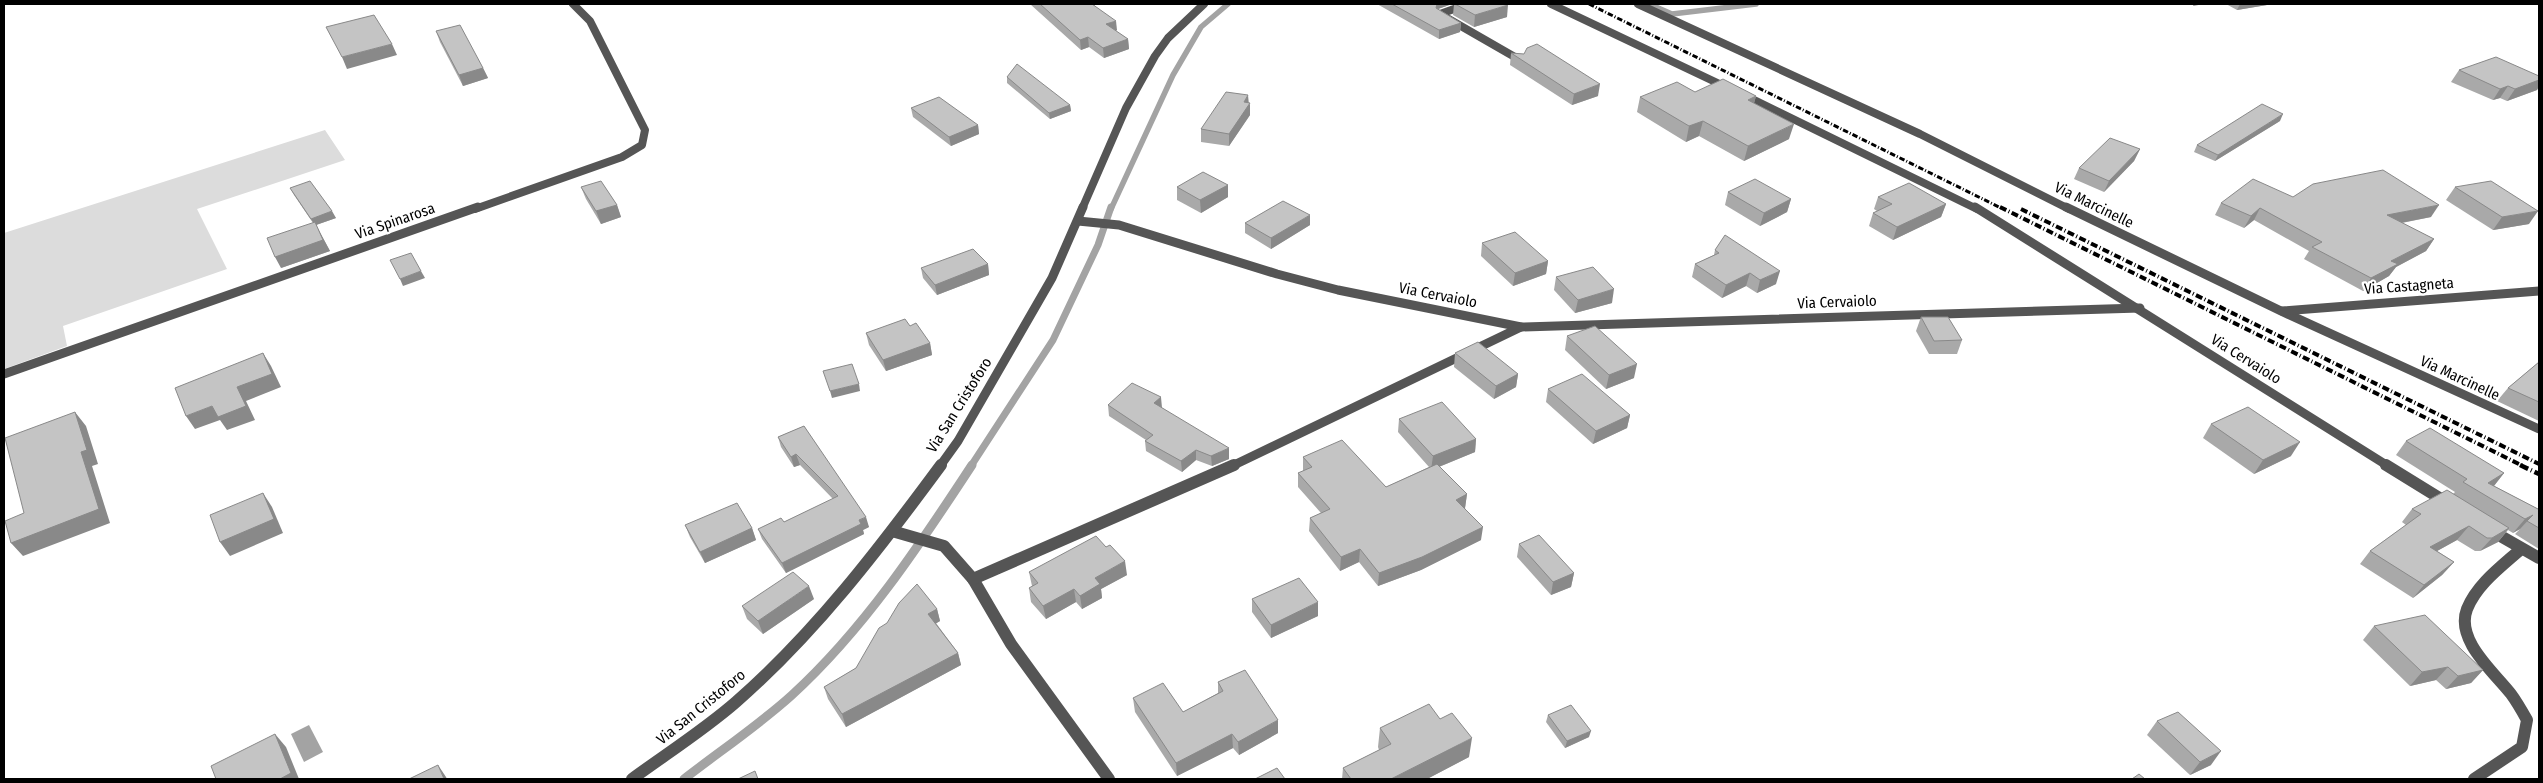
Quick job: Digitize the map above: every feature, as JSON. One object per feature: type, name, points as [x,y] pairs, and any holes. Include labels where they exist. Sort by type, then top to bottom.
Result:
[{"type":"street","name":"Via Spinarosa","points":[[4,374],[622,157],[642,145],[645,130],[590,21],[573,4]]},
{"type":"street","name":"Via San Cristoforo","points":[[632,779],[735,703],[812,628],[898,533],[958,441],[1052,278],[1126,108],[1155,56],[1168,38],[1204,4]]},
{"type":"street","points":[[1468,4],[1440,14],[1520,60]]},
{"type":"street","points":[[1551,4],[1909,174],[1986,213],[2140,308]]},
{"type":"street","name":"Via Marcinelle","points":[[1638,4],[1920,134],[1964,158],[2281,311],[2539,429]]},
{"type":"street","name":"Via Cervaiolo","points":[[1078,221],[1119,225],[1277,274],[1338,290],[1521,327],[2140,308],[2185,339],[2455,507]]},
{"type":"street","name":"Via Castagneta","points":[[2281,311],[2539,291]]},
{"type":"street","points":[[973,579],[1261,453],[1521,327]]},
{"type":"street","points":[[2480,523],[2539,558]]},
{"type":"street","points":[[898,533],[944,546],[973,579],[1011,644],[1109,779]]},
{"type":"street","points":[[2474,779],[2522,747],[2527,720],[2511,695],[2474,648],[2465,624],[2466,610],[2491,577],[2521,549]]},
{"type":"shaded area","points":[[325,130],[345,160],[197,209],[227,269],[63,326],[67,346],[4,369],[4,233]]},
{"type":"shaded area","points":[[309,725],[323,752],[304,762],[291,734]]},
{"type":"building","points":[[1040,4],[1092,4],[1116,21],[1106,24],[1128,39],[1103,48],[1088,37],[1080,40]]},
{"type":"building","points":[[1392,4],[1437,4],[1436,8],[1461,23],[1439,30]]},
{"type":"building","points":[[1455,4],[1506,4],[1508,5],[1475,15]]},
{"type":"building","points":[[374,15],[392,44],[342,57],[326,27]]},
{"type":"building","points":[[460,25],[483,68],[459,75],[436,31]]},
{"type":"building","points":[[1537,44],[1600,84],[1574,94],[1511,53],[1524,54],[1527,48]]},
{"type":"building","points":[[2496,57],[2539,76],[2539,80],[2515,89],[2508,86],[2500,89],[2459,70]]},
{"type":"building","points":[[1017,64],[1070,105],[1049,113],[1007,77]]},
{"type":"building","points":[[1723,79],[1756,96],[1748,100],[1794,124],[1748,146],[1703,121],[1689,126],[1640,97],[1677,82],[1695,92]]},
{"type":"building","points":[[1226,92],[1248,95],[1244,102],[1250,103],[1229,134],[1201,129]]},
{"type":"building","points":[[939,97],[978,125],[949,137],[911,108]]},
{"type":"building","points":[[2262,104],[2283,114],[2218,155],[2197,145]]},
{"type":"building","points":[[2110,138],[2140,149],[2109,181],[2079,168]]},
{"type":"building","points":[[2383,170],[2439,205],[2387,215],[2434,239],[2391,261],[2398,264],[2371,278],[2312,247],[2322,242],[2260,208],[2251,216],[2221,203],[2253,179],[2293,197],[2313,184]]},
{"type":"building","points":[[1203,172],[1228,185],[1200,200],[1177,187]]},
{"type":"building","points":[[1755,179],[1791,199],[1764,213],[1728,192]]},
{"type":"building","points":[[310,181],[332,211],[311,219],[290,188]]},
{"type":"building","points":[[601,181],[617,205],[596,211],[581,187]]},
{"type":"building","points":[[2491,181],[2538,211],[2502,217],[2455,187]]},
{"type":"building","points":[[1909,183],[1946,204],[1897,227],[1873,213],[1892,204],[1878,197]]},
{"type":"building","points":[[1283,201],[1310,215],[1271,238],[1245,223]]},
{"type":"building","points":[[315,222],[323,240],[275,257],[267,238]]},
{"type":"building","points":[[1515,232],[1548,261],[1515,273],[1482,243]]},
{"type":"building","points":[[1725,235],[1780,271],[1760,280],[1750,273],[1726,285],[1695,264],[1719,253],[1715,250]]},
{"type":"building","points":[[973,249],[988,264],[935,285],[921,268]]},
{"type":"building","points":[[411,253],[421,271],[400,279],[390,260]]},
{"type":"building","points":[[1593,267],[1614,289],[1578,300],[1556,277]]},
{"type":"building","points":[[1921,317],[1948,317],[1962,340],[1934,341]]},
{"type":"building","points":[[905,319],[910,326],[916,323],[930,343],[883,360],[866,333]]},
{"type":"building","points":[[1595,326],[1637,364],[1609,375],[1567,336]]},
{"type":"building","points":[[1478,342],[1518,374],[1496,386],[1455,353]]},
{"type":"building","points":[[263,353],[272,374],[237,387],[246,406],[218,417],[212,406],[186,416],[175,388]]},
{"type":"building","points":[[2539,362],[2539,402],[2508,388]]},
{"type":"building","points":[[852,364],[859,384],[830,391],[823,371]]},
{"type":"building","points":[[1582,374],[1630,415],[1596,431],[1548,389]]},
{"type":"building","points":[[1132,383],[1161,397],[1154,403],[1229,448],[1211,456],[1196,450],[1181,461],[1145,441],[1153,435],[1108,405]]},
{"type":"building","points":[[1442,402],[1476,439],[1433,456],[1399,419]]},
{"type":"building","points":[[2248,407],[2300,442],[2263,460],[2211,424]]},
{"type":"building","points":[[75,412],[87,450],[81,452],[99,509],[11,543],[5,521],[24,513],[5,438]]},
{"type":"building","points":[[804,426],[866,517],[859,520],[861,524],[782,563],[758,529],[781,518],[784,522],[838,496],[796,454],[791,457],[778,437]]},
{"type":"building","points":[[2430,428],[2504,473],[2488,483],[2539,508],[2539,528],[2527,521],[2533,515],[2525,519],[2463,482],[2467,479],[2406,441]]},
{"type":"building","points":[[1342,440],[1386,487],[1437,464],[1467,494],[1456,500],[1483,527],[1422,557],[1379,573],[1360,549],[1341,557],[1310,518],[1330,509],[1298,473],[1312,467],[1303,457]]},
{"type":"building","points":[[2447,490],[2509,528],[2492,538],[2487,538],[2469,526],[2430,547],[2454,562],[2424,585],[2370,551],[2421,514],[2412,509]]},
{"type":"building","points":[[263,493],[274,519],[220,542],[210,515]]},
{"type":"building","points":[[737,503],[752,528],[700,552],[685,525]]},
{"type":"building","points":[[1539,535],[1574,573],[1553,582],[1519,544]]},
{"type":"building","points":[[1096,536],[1106,547],[1110,545],[1125,561],[1095,578],[1100,584],[1080,596],[1074,589],[1043,606],[1029,588],[1038,583],[1029,572]]},
{"type":"building","points":[[793,572],[809,586],[758,621],[742,606]]},
{"type":"building","points":[[1299,578],[1318,602],[1271,625],[1252,599]]},
{"type":"building","points":[[917,584],[937,609],[928,614],[958,653],[842,714],[824,687],[856,668],[879,628],[887,623],[899,603]]},
{"type":"building","points":[[2425,615],[2483,670],[2458,676],[2448,667],[2422,672],[2374,626]]},
{"type":"building","points":[[1245,670],[1278,720],[1238,742],[1232,734],[1176,763],[1133,698],[1163,683],[1183,712],[1223,691],[1218,682]]},
{"type":"building","points":[[1429,704],[1440,719],[1452,713],[1472,738],[1391,779],[1351,779],[1343,768],[1391,744],[1380,728]]},
{"type":"building","points":[[1571,705],[1591,731],[1567,741],[1548,715]]},
{"type":"building","points":[[2178,712],[2221,751],[2200,762],[2157,721]]},
{"type":"building","points":[[275,734],[291,773],[280,779],[216,779],[211,766]]},
{"type":"building","points":[[438,765],[444,779],[409,779]]},
{"type":"building","points":[[1277,768],[1285,779],[1255,779]]},
{"type":"building","points":[[755,771],[758,779],[738,779]]},
{"type":"building","points":[[2139,774],[2145,779],[2132,779]]},
{"type":"waterway","points":[[1111,209],[1173,75],[1201,27],[1228,4]]},
{"type":"waterway","points":[[1649,4],[1672,14],[1756,4]]},
{"type":"waterway","points":[[971,466],[1053,340],[1098,245],[1111,207]]},
{"type":"waterway","points":[[684,779],[792,695],[843,643],[867,615],[911,556],[972,465]]},
{"type":"railway","points":[[1589,4],[2003,209]]},
{"type":"railway","points":[[2000,207],[2523,466]]},
{"type":"railway","points":[[2021,209],[2539,464]]},
{"type":"railway","points":[[2520,465],[2539,474]]}]
